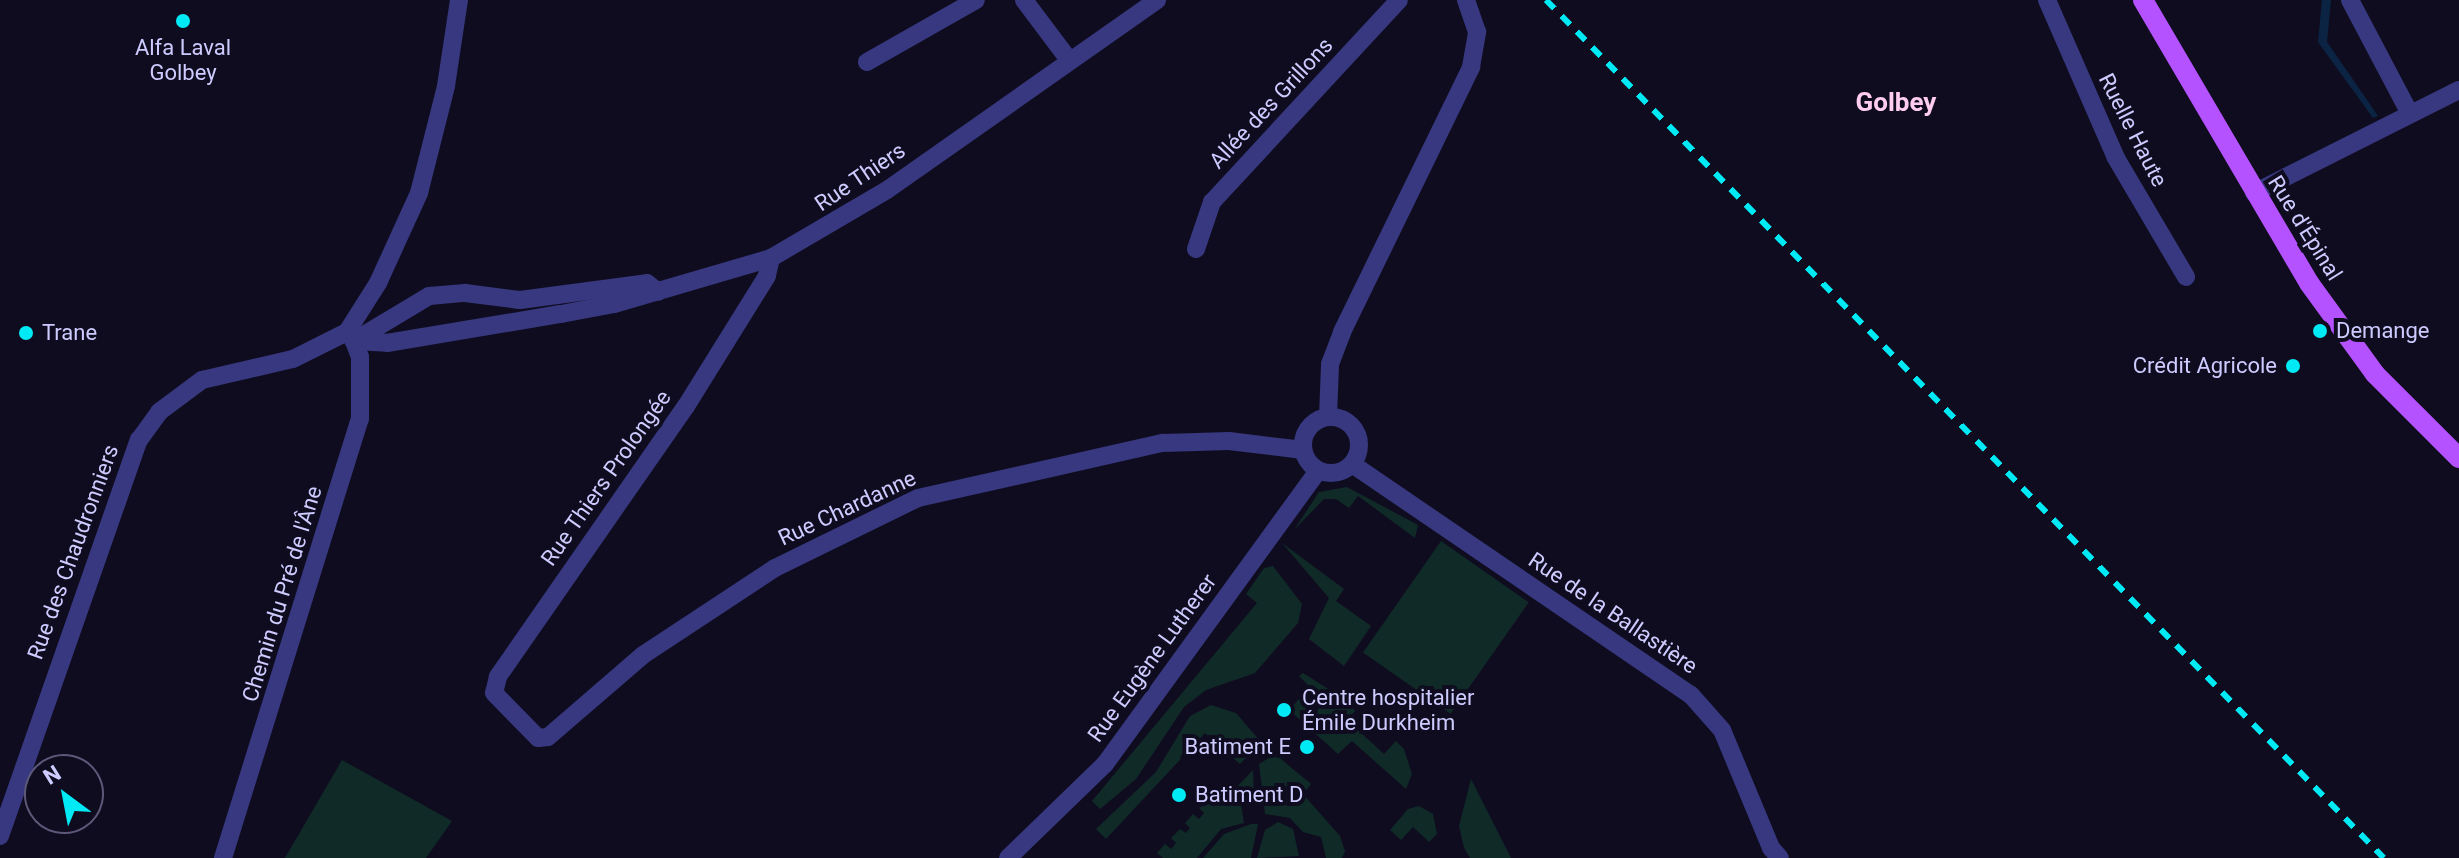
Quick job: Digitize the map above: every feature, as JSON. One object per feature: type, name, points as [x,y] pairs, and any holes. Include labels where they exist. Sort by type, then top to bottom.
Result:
[{"type":"main road","name":"Rue d'Épinal","points":[[2143,0],[2254,193],[2367,363],[2459,458]]},
{"type":"street","points":[[351,337],[419,193],[446,86],[459,0]]},
{"type":"street","points":[[867,62],[976,0]]},
{"type":"street","points":[[1024,0],[1069,60]]},
{"type":"street","name":"Rue Thiers","points":[[351,337],[387,343],[658,292],[771,258],[887,190],[1157,0]]},
{"type":"street","name":"Allée des Grillons","points":[[1196,249],[1212,202],[1399,0]]},
{"type":"street","points":[[1328,417],[1330,364],[1342,332],[1471,67],[1477,32],[1466,0]]},
{"type":"street","name":"Ruelle Haute","points":[[2047,0],[2116,158],[2186,277]]},
{"type":"street","points":[[2350,0],[2410,114]]},
{"type":"street","points":[[2254,193],[2459,90]]},
{"type":"street","name":"Rue Thiers Prolongée","points":[[517,719],[494,693],[498,677],[686,406],[767,276],[771,258]]},
{"type":"street","name":"Rue Thiers","points":[[351,337],[429,296],[465,293],[520,300],[647,283],[658,292]]},
{"type":"street","name":"Rue des Chaudronniers","points":[[0,836],[139,440],[159,412],[202,380],[293,359],[351,337]]},
{"type":"street","name":"Chemin du Pré de l'Âne","points":[[223,858],[360,419],[360,357],[351,337]]},
{"type":"street","points":[[1328,417],[1347,422],[1358,437],[1352,464],[1336,473],[1318,471],[1303,450],[1305,432],[1328,417]]},
{"type":"street","name":"Rue Chardanne","points":[[517,719],[538,738],[548,737],[643,655],[775,568],[918,498],[1163,443],[1229,441],[1303,450]]},
{"type":"street","name":"Rue de la Ballastière","points":[[1352,464],[1691,695],[1722,730],[1771,848],[1780,858]]},
{"type":"street","name":"Rue Eugène Lutherer","points":[[1008,858],[1105,764],[1318,471]]},
{"type":"green space","points":[[1347,487],[1418,525],[1415,538],[1358,496],[1349,508],[1336,499],[1324,499],[1294,530],[1319,492]]},
{"type":"green space","points":[[1441,541],[1529,602],[1451,714],[1363,652]]},
{"type":"green space","points":[[1282,543],[1344,589],[1336,601],[1371,626],[1344,666],[1309,639],[1329,598]]},
{"type":"green space","points":[[1273,566],[1302,604],[1298,623],[1255,673],[1206,690],[1184,707],[1136,779],[1100,809],[1092,801],[1257,603],[1246,594],[1264,568]]},
{"type":"green space","points":[[1303,673],[1349,702],[1355,711],[1347,720],[1384,754],[1396,741],[1404,749],[1412,774],[1406,789],[1352,741],[1338,754],[1289,710],[1310,687],[1299,676]]},
{"type":"green space","points":[[1211,705],[1236,713],[1261,742],[1240,764],[1205,733],[1106,839],[1096,829],[1156,772],[1190,716]]},
{"type":"green space","points":[[1275,754],[1311,784],[1303,794],[1340,836],[1345,851],[1342,858],[1326,858],[1321,837],[1303,832],[1290,818],[1265,814],[1259,764]]},
{"type":"green space","points":[[342,760],[452,821],[426,858],[285,858]]},
{"type":"green space","points":[[1253,770],[1254,791],[1247,791],[1241,804],[1244,823],[1221,829],[1197,858],[1163,858],[1157,853],[1165,844],[1171,849],[1176,843],[1171,838],[1180,829],[1186,833],[1190,828],[1185,823],[1193,814],[1199,819],[1204,813],[1199,808],[1219,797],[1214,792],[1221,785],[1235,789]]},
{"type":"green space","points":[[1471,779],[1511,858],[1470,858],[1464,848],[1459,826]]},
{"type":"green space","points":[[1419,806],[1433,814],[1437,834],[1429,842],[1413,827],[1401,840],[1390,830],[1408,809]]},
{"type":"green space","points":[[1278,822],[1293,829],[1299,856],[1257,858],[1265,830]]},
{"type":"green space","points":[[1258,824],[1251,858],[1203,858],[1224,834]]},
{"type":"water","points":[[2322,0],[2331,0],[2327,42],[2378,116],[2373,118],[2318,42]]},
{"type":"railway","points":[[1546,0],[2384,858]]},
{"type":"place","name":"Alfa Laval Golbey","points":[[183,21]]},
{"type":"place","name":"Demange","points":[[2320,331]]},
{"type":"place","name":"Trane","points":[[26,333]]},
{"type":"place","name":"Crédit Agricole","points":[[2293,366]]},
{"type":"place","name":"Centre hospitalier Émile Durkheim","points":[[1284,710]]},
{"type":"place","name":"Batiment E","points":[[1307,747]]},
{"type":"place","name":"Batiment D","points":[[1179,795]]},
{"type":"district","name":"Golbey","points":[[1896,103]]}]
